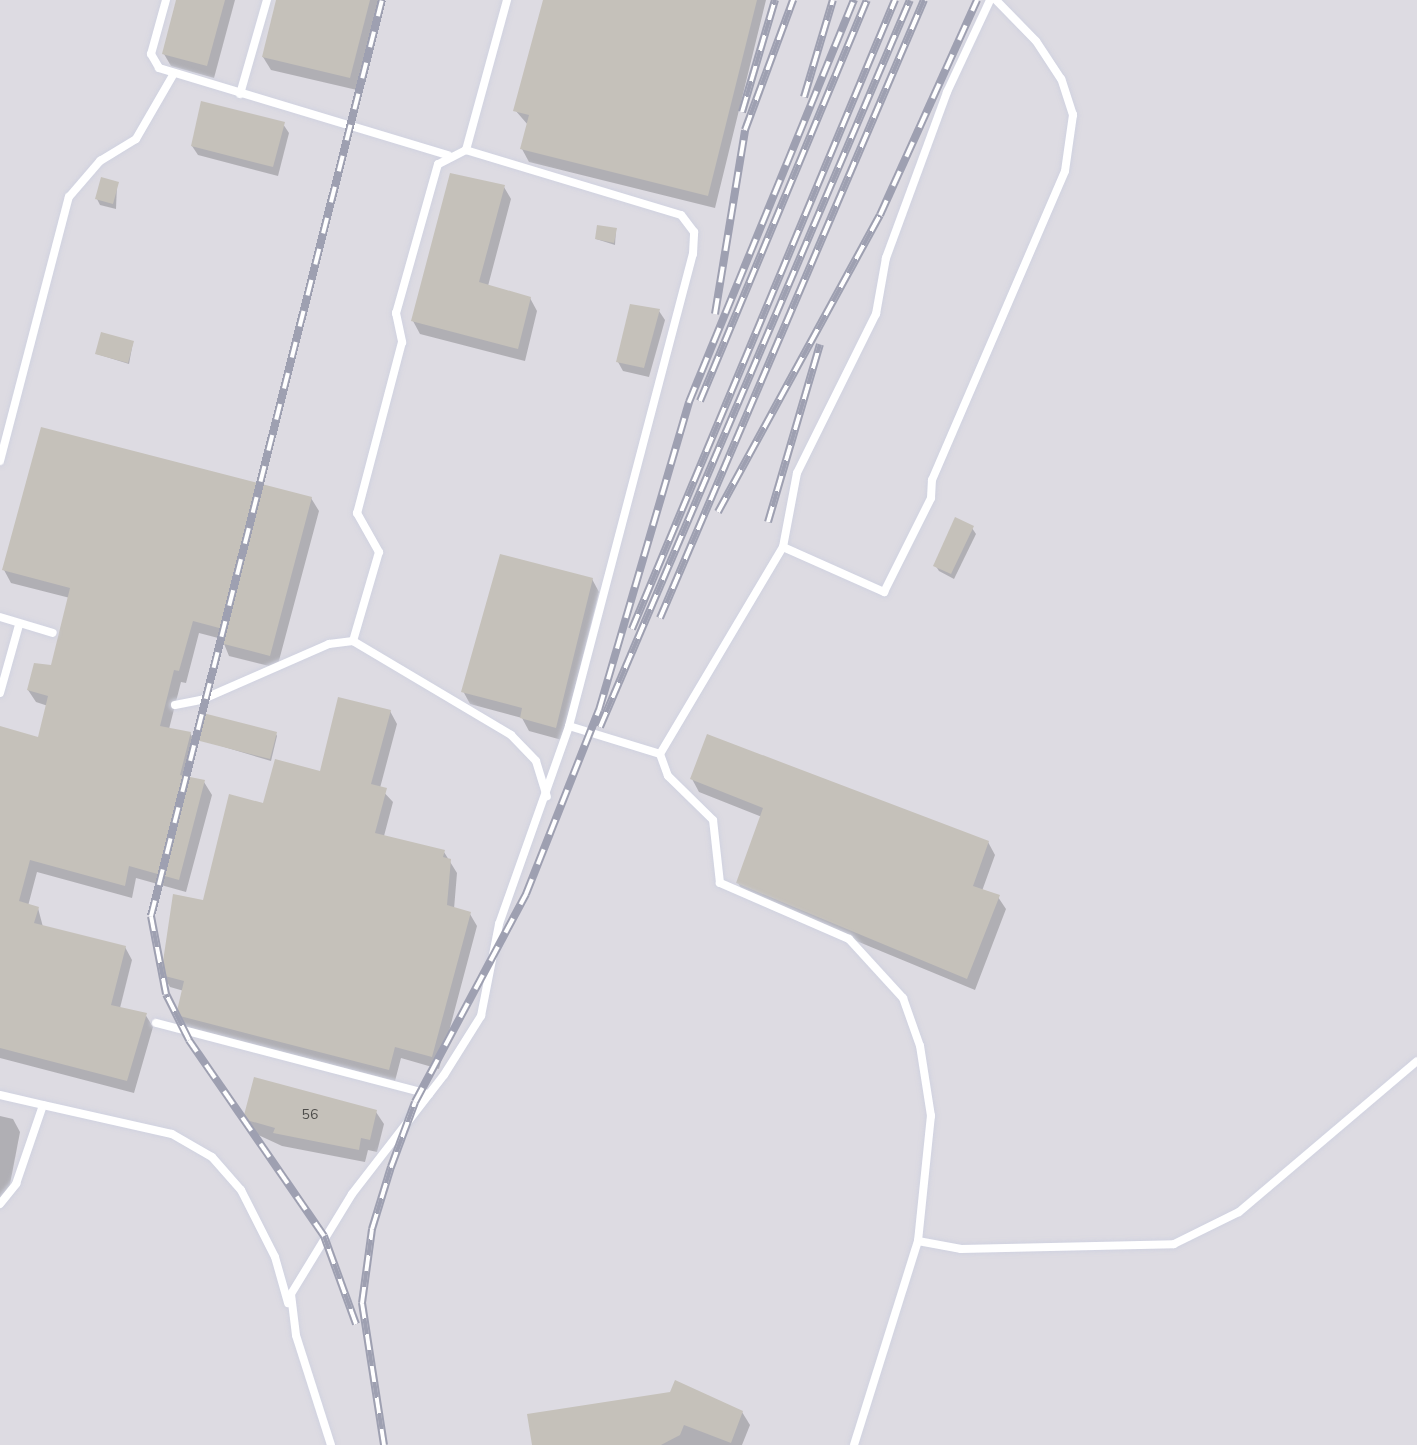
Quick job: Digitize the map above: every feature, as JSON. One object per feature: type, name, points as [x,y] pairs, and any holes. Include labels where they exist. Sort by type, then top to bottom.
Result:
[{"type":"lane","points":[[166,0],[152,54],[173,75],[449,155]]},
{"type":"lane","points":[[240,94],[267,0]]},
{"type":"lane","points":[[466,149],[507,0]]},
{"type":"lane","points":[[660,754],[783,547],[797,472],[876,314],[886,257],[947,92],[990,0]]},
{"type":"lane","points":[[783,547],[884,592],[931,498],[932,480],[1065,171],[1073,115],[1061,79],[1036,41],[996,0]]},
{"type":"lane","points":[[0,461],[69,197],[100,160],[136,139],[173,75]]},
{"type":"lane","points":[[289,1305],[345,1204],[429,1094],[481,1016],[499,924],[547,796],[569,726],[693,254],[694,232],[664,206],[466,149],[449,155],[432,178],[396,313],[402,342],[357,513],[379,552],[354,640]]},
{"type":"lane","points":[[0,617],[19,625],[53,633]]},
{"type":"lane","points":[[0,693],[19,625]]},
{"type":"lane","points":[[175,705],[201,700],[329,644],[354,640],[511,735],[536,761],[547,796]]},
{"type":"lane","points":[[569,726],[660,754]]},
{"type":"lane","points":[[660,754],[668,776],[713,820],[720,883],[849,939],[903,998],[920,1046],[931,1116],[918,1241],[854,1445]]},
{"type":"lane","points":[[156,1023],[429,1094]]},
{"type":"lane","points":[[918,1241],[961,1249],[1174,1244],[1239,1212],[1417,1060]]},
{"type":"lane","points":[[0,1095],[172,1134],[212,1157],[259,1220],[289,1305],[331,1445]]},
{"type":"lane","points":[[0,1204],[16,1184],[43,1105]]},
{"type":"shaded area","points":[[0,0],[1417,0],[1417,1445],[0,1445]]},
{"type":"building","points":[[176,0],[225,0],[207,66],[162,54]]},
{"type":"building","points":[[276,0],[370,0],[350,78],[262,57]]},
{"type":"building","points":[[543,0],[757,0],[708,196],[520,149],[529,115],[513,111]]},
{"type":"building","points":[[201,101],[285,122],[273,167],[191,146]]},
{"type":"building","points":[[450,173],[505,185],[479,282],[531,297],[518,349],[411,321]]},
{"type":"building","points":[[101,177],[119,182],[113,204],[95,199]]},
{"type":"building","points":[[597,225],[617,228],[614,243],[595,239]]},
{"type":"building","points":[[630,304],[660,309],[644,368],[616,362]]},
{"type":"building","points":[[101,332],[134,341],[128,363],[95,354]]},
{"type":"building","points":[[41,427],[312,497],[270,656],[220,643],[223,629],[193,621],[179,671],[174,670],[160,726],[191,732],[180,775],[205,780],[179,880],[129,866],[125,886],[30,860],[19,901],[39,907],[34,923],[126,946],[111,1005],[147,1013],[127,1081],[0,1048],[0,726],[38,737],[48,696],[27,690],[34,663],[51,665],[70,588],[2,570]]},
{"type":"building","points":[[955,517],[974,526],[951,574],[933,566]]},
{"type":"building","points":[[500,554],[593,578],[556,728],[520,718],[522,708],[461,692]]},
{"type":"building","points":[[338,697],[391,710],[371,784],[387,788],[375,833],[445,850],[443,857],[451,859],[447,905],[471,912],[432,1057],[395,1047],[389,1070],[176,1015],[184,981],[161,975],[173,894],[203,900],[229,794],[263,803],[275,759],[320,771]]},
{"type":"building","points":[[203,713],[277,732],[270,759],[196,740]]},
{"type":"building","points":[[707,734],[989,841],[973,886],[1000,895],[967,979],[736,883],[763,808],[690,779]]},
{"type":"building","points":[[254,1077],[377,1110],[370,1140],[361,1138],[359,1150],[273,1133],[275,1128],[243,1119]]},
{"type":"building","points":[[675,1380],[743,1411],[731,1443],[684,1425],[680,1435],[661,1445],[532,1445],[527,1414],[670,1392]]},
{"type":"railway","points":[[356,1324],[324,1236],[189,1040],[166,994],[151,916],[382,0]]},
{"type":"railway","points":[[742,112],[775,0]]},
{"type":"railway","points":[[715,314],[745,130],[793,0]]},
{"type":"railway","points":[[804,97],[833,0]]},
{"type":"railway","points":[[384,1445],[362,1303],[372,1229],[391,1167],[415,1102],[526,894],[599,710],[689,402],[854,0]]},
{"type":"railway","points":[[700,401],[867,0]]},
{"type":"railway","points":[[632,629],[895,0]]},
{"type":"railway","points":[[600,727],[910,0]]},
{"type":"railway","points":[[660,618],[924,0]]},
{"type":"railway","points":[[718,512],[880,215],[977,0]]},
{"type":"railway","points":[[768,522],[820,344]]}]
